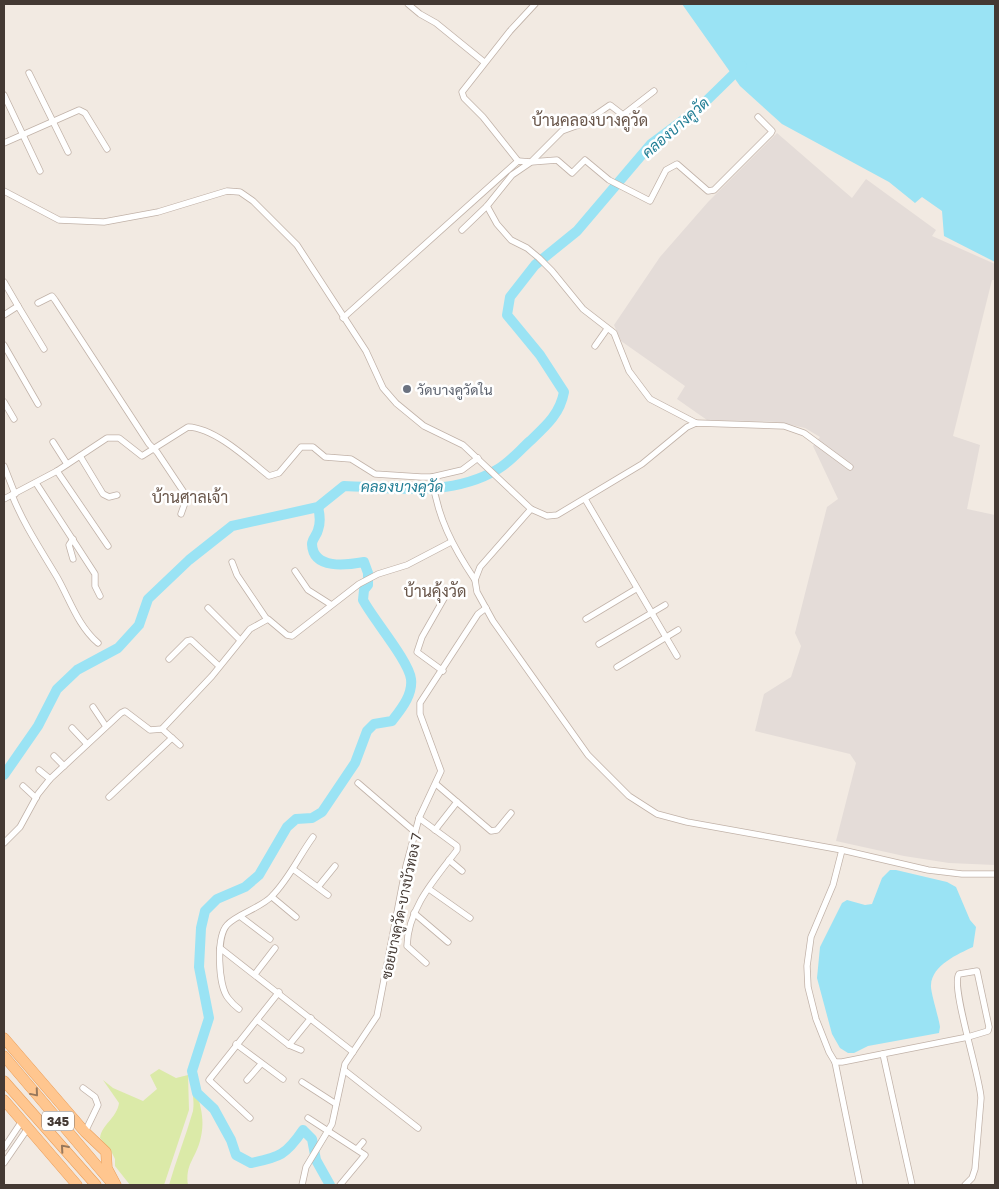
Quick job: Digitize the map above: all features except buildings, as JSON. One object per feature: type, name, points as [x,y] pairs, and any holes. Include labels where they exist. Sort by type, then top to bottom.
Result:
[{"type":"main road","points":[[4,1038],[85,1132],[106,1152],[107,1168],[115,1185]]},
{"type":"main road","name":"345","points":[[4,1056],[115,1185]]},
{"type":"main road","name":"345","points":[[4,1080],[96,1185]]},
{"type":"main road","points":[[4,1100],[77,1185]]},
{"type":"main road","points":[[91,1159],[103,1157],[98,1146]]},
{"type":"street","points":[[408,4],[420,14],[436,23],[484,62]]},
{"type":"street","points":[[518,161],[483,117],[462,95],[484,62],[535,4]]},
{"type":"street","points":[[29,73],[68,152]]},
{"type":"street","points":[[462,230],[487,206],[512,175],[531,162],[565,129],[584,123],[610,105],[623,115],[654,91]]},
{"type":"street","points":[[4,95],[40,172]]},
{"type":"street","points":[[4,143],[53,120],[75,111],[82,111],[107,149]]},
{"type":"street","points":[[343,318],[518,161],[557,160],[572,173],[585,160],[609,180],[650,201],[666,170],[676,164],[708,191],[714,190],[771,133],[772,131],[768,125],[758,117]]},
{"type":"street","points":[[4,191],[59,220],[95,222],[133,218],[198,202],[220,193],[240,192],[253,201],[297,244],[366,351],[383,388],[396,403],[414,419],[451,438],[478,458],[531,509],[546,516],[557,515],[646,462],[687,428],[696,423],[784,426],[804,433],[850,467]]},
{"type":"street","points":[[487,206],[497,224],[511,240],[527,248],[548,266],[583,309],[614,333],[629,371],[650,399],[688,417],[696,423]]},
{"type":"street","points":[[4,282],[44,349]]},
{"type":"street","points":[[38,303],[47,297],[53,297],[187,497],[180,514]]},
{"type":"street","points":[[4,315],[18,306]]},
{"type":"street","points":[[595,346],[607,329]]},
{"type":"street","points":[[4,345],[38,404]]},
{"type":"street","points":[[4,402],[14,419]]},
{"type":"street","points":[[4,499],[57,471],[103,440],[114,437],[124,441],[142,456],[188,427],[196,427],[228,444],[269,476],[279,473],[301,448],[312,447],[325,457],[351,459],[375,474],[432,479],[462,470],[478,458]]},
{"type":"street","points":[[53,442],[67,464]]},
{"type":"street","points":[[80,456],[103,494],[109,497],[117,495]]},
{"type":"street","points":[[4,466],[22,521],[58,579],[85,631],[98,644]]},
{"type":"street","points":[[57,471],[108,546]]},
{"type":"street","points":[[432,479],[438,507],[451,542],[475,580],[479,598],[588,755],[616,786],[644,807],[657,814],[687,822],[842,850],[928,870],[962,874],[995,874]]},
{"type":"street","points":[[36,483],[95,574],[95,586],[100,596]]},
{"type":"street","points":[[585,499],[636,589],[677,656]]},
{"type":"street","points":[[475,580],[485,560],[531,509]]},
{"type":"street","points":[[72,539],[69,545],[73,559]]},
{"type":"street","points":[[232,562],[237,576],[266,618],[287,635],[292,636],[330,604],[362,582],[378,574],[407,565],[451,542]]},
{"type":"street","points":[[295,571],[308,590],[330,604]]},
{"type":"street","points":[[586,619],[636,589]]},
{"type":"street","points":[[443,671],[417,652],[422,637],[446,595]]},
{"type":"street","points":[[599,644],[665,604]]},
{"type":"street","points":[[208,608],[240,640]]},
{"type":"street","name":"ซอยบางคูวัด-บางบัวทอง 7","points":[[302,1185],[310,1158],[332,1124],[344,1070],[353,1052],[377,1016],[395,931],[406,866],[419,818],[441,771],[420,714],[420,703],[443,671],[478,614],[486,608]]},
{"type":"street","points":[[4,843],[24,823],[36,798],[50,779],[105,726],[125,711],[150,730],[162,729],[220,666],[250,628],[266,618]]},
{"type":"street","points":[[617,666],[678,630]]},
{"type":"street","points":[[169,659],[187,641],[191,640],[220,666]]},
{"type":"street","points":[[93,707],[105,726]]},
{"type":"street","points":[[72,728],[87,744]]},
{"type":"street","points":[[162,729],[180,745]]},
{"type":"street","points":[[109,797],[172,738]]},
{"type":"street","points":[[54,756],[64,766]]},
{"type":"street","points":[[39,770],[50,779]]},
{"type":"street","points":[[358,783],[415,832]]},
{"type":"street","points":[[436,784],[494,832],[511,813]]},
{"type":"street","points":[[23,786],[36,798]]},
{"type":"street","points":[[436,830],[457,802]]},
{"type":"street","points":[[419,818],[457,846],[457,850],[418,902],[408,933],[407,946],[426,963]]},
{"type":"street","points":[[239,1009],[225,993],[219,965],[220,948],[227,925],[272,897],[293,869],[300,854],[313,837]]},
{"type":"street","points":[[842,850],[833,885],[811,937],[806,966],[808,987],[816,1019],[835,1062],[860,1185]]},
{"type":"street","points":[[449,860],[462,872]]},
{"type":"street","points":[[318,887],[335,866]]},
{"type":"street","points":[[293,869],[328,895]]},
{"type":"street","points":[[429,889],[470,918]]},
{"type":"street","points":[[272,897],[296,917]]},
{"type":"street","points":[[414,913],[448,942]]},
{"type":"street","points":[[241,917],[270,939]]},
{"type":"street","points":[[395,931],[408,933]]},
{"type":"street","points":[[220,948],[279,992],[353,1052]]},
{"type":"street","points":[[255,974],[275,948]]},
{"type":"street","points":[[835,1062],[884,1054],[968,1037],[985,1032],[989,1027],[978,974],[974,970],[960,974],[957,979],[968,1037],[981,1098],[975,1169],[969,1184]]},
{"type":"street","points":[[250,1118],[208,1080],[279,992]]},
{"type":"street","points":[[289,1045],[311,1018]]},
{"type":"street","points":[[257,1020],[289,1045],[302,1050]]},
{"type":"street","points":[[236,1044],[283,1079]]},
{"type":"street","points":[[884,1054],[912,1185]]},
{"type":"street","points":[[247,1080],[261,1064]]},
{"type":"street","points":[[344,1070],[418,1128]]},
{"type":"street","points":[[302,1082],[336,1104]]},
{"type":"street","points":[[83,1088],[94,1097],[98,1105],[85,1132]]},
{"type":"street","points":[[308,1118],[357,1149],[365,1157],[340,1185]]},
{"type":"street","points":[[4,1148],[25,1124]]},
{"type":"street","points":[[4,1161],[25,1124]]},
{"type":"street","points":[[357,1149],[363,1142]]},
{"type":"shaded area","points":[[777,133],[852,198],[866,179],[936,230],[932,236],[995,264],[995,280],[992,280],[953,436],[980,445],[967,509],[995,515],[995,865],[949,863],[904,856],[836,841],[856,763],[850,754],[755,731],[764,694],[791,677],[801,646],[795,633],[827,507],[838,499],[813,446],[820,437],[805,428],[778,422],[707,420],[677,399],[685,386],[621,341],[614,325],[660,257],[708,202]]},
{"type":"green space","points":[[159,1069],[176,1078],[188,1075],[189,1110],[164,1185],[130,1185],[115,1166],[115,1159],[111,1151],[100,1138],[101,1133],[118,1108],[119,1103],[103,1080],[113,1088],[143,1101],[157,1089],[150,1075]]},
{"type":"green space","points":[[191,1076],[201,1108],[202,1132],[189,1167],[188,1185],[169,1185],[193,1111],[194,1102]]},
{"type":"water","points":[[682,4],[995,4],[995,262],[944,236],[942,211],[922,197],[915,203],[889,182],[782,124],[740,86]]},
{"type":"water","points":[[890,870],[947,882],[956,887],[970,920],[976,927],[973,947],[947,961],[932,978],[931,988],[940,1027],[939,1033],[868,1046],[854,1053],[848,1053],[840,1048],[832,1034],[817,978],[820,947],[842,903],[847,900],[865,905],[872,904],[882,878]]},
{"type":"waterway","name":"คลองบางคูวัด","points":[[4,775],[38,726],[57,689],[77,670],[118,648],[139,625],[148,599],[189,560],[232,526],[318,507],[344,486],[423,489],[462,484],[498,469],[542,430],[556,413],[564,392],[540,355],[507,315],[510,297],[535,265],[577,231],[651,144],[698,109],[742,66]]},
{"type":"waterway","points":[[318,507],[320,521],[312,542],[314,552],[318,558],[332,564],[364,562],[368,573],[368,585],[364,590],[363,600],[398,651],[409,671],[411,679],[410,691],[406,702],[392,721],[374,724],[367,731],[355,763],[322,812],[312,818],[296,819],[287,827],[259,875],[245,887],[217,899],[205,911],[201,928],[199,967],[209,1018],[192,1071],[197,1093],[214,1109],[231,1140],[236,1155],[251,1163],[276,1157],[287,1150],[303,1130],[312,1139],[316,1160],[330,1185]]},
{"type":"place","name":"วัดบางคูวัดใน","points":[[407,389]]},
{"type":"district","name":"บ้านคลองบางคูวัด","points":[[590,120]]},
{"type":"district","name":"บ้านศาลเจ้า","points":[[190,497]]},
{"type":"district","name":"บ้านคุ้งวัด","points":[[435,591]]}]
